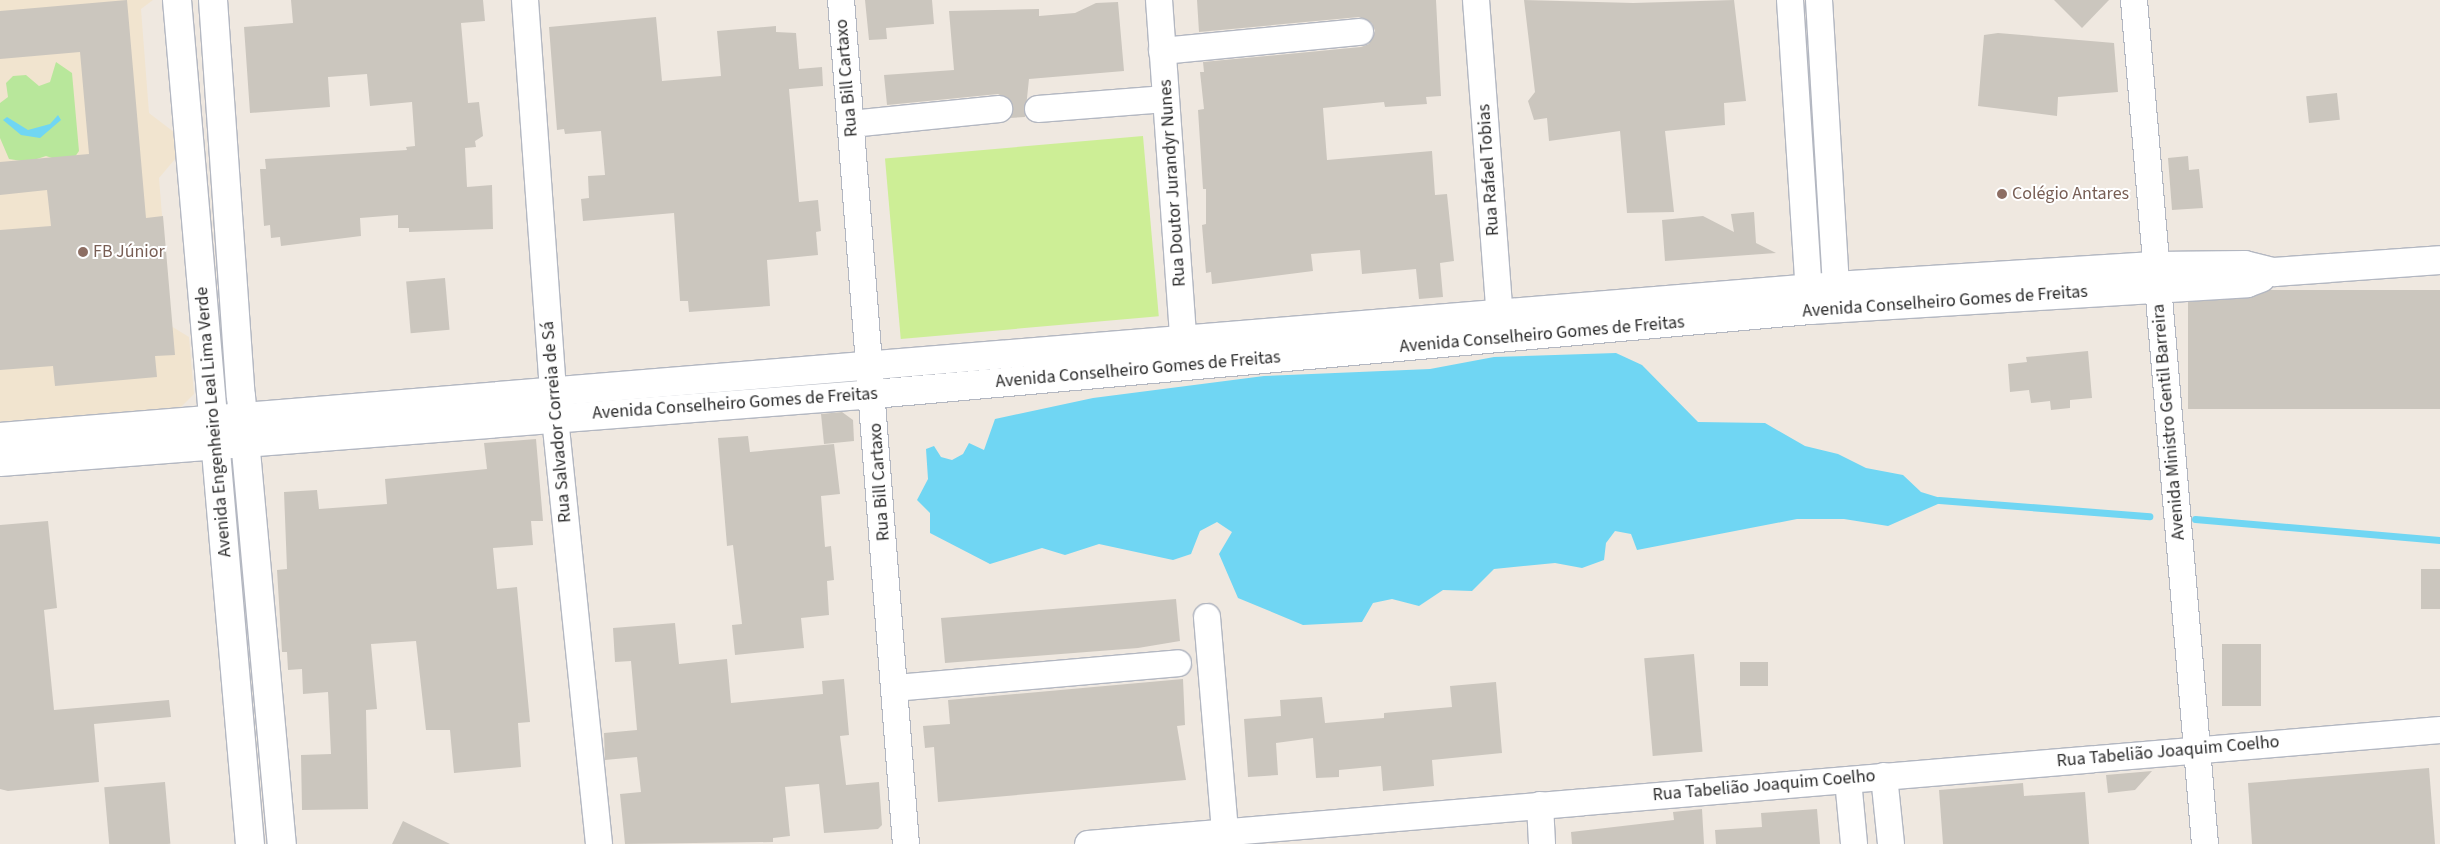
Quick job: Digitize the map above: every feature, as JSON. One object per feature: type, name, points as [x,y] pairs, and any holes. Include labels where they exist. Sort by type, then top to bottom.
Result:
[{"type":"street","name":"Avenida Engenheiro Leal Lima Verde","points":[[177,0],[250,844]]},
{"type":"street","name":"Avenida Engenheiro Leal Lima Verde","points":[[213,0],[244,429],[282,844]]},
{"type":"street","name":"Rua Salvador Correia de Sá","points":[[526,0],[555,418],[599,844]]},
{"type":"street","name":"Rua Bill Cartaxo","points":[[841,0],[874,394],[906,844]]},
{"type":"street","name":"Rua Doutor Jurandyr Nunes","points":[[1158,0],[1186,365]]},
{"type":"street","name":"Rua Rafael Tobias","points":[[1476,0],[1501,327]]},
{"type":"street","points":[[1790,0],[1823,298]]},
{"type":"street","points":[[1819,0],[1823,298]]},
{"type":"street","name":"Avenida Ministro Gentil Barreira","points":[[2134,0],[2205,844]]},
{"type":"street","points":[[1162,51],[1360,32]]},
{"type":"street","points":[[1038,109],[1166,99]]},
{"type":"street","points":[[851,124],[999,109]]},
{"type":"street","name":"Avenida Conselheiro Gomes de Freitas","points":[[0,437],[555,418],[874,394],[1186,365],[1501,327],[1823,298],[2157,277],[2245,265],[2274,272],[2440,260]]},
{"type":"street","name":"Avenida Conselheiro Gomes de Freitas","points":[[244,429],[553,390],[1185,338],[1501,327]]},
{"type":"street","name":"Avenida Conselheiro Gomes de Freitas","points":[[0,462],[214,431]]},
{"type":"street","points":[[1207,617],[1225,833]]},
{"type":"street","points":[[895,688],[1178,663]]},
{"type":"street","name":"Rua Tabelião Joaquim Coelho","points":[[1088,844],[2196,749],[2440,730]]},
{"type":"street","points":[[1884,776],[1891,844]]},
{"type":"street","points":[[1848,780],[1854,844]]},
{"type":"street","points":[[1540,805],[1542,844]]},
{"type":"shaded area","name":"FB Júnior","points":[[0,0],[153,0],[141,9],[149,113],[179,136],[181,152],[159,178],[171,326],[189,337],[194,394],[175,413],[0,422]]},
{"type":"green space","points":[[56,62],[72,73],[79,151],[70,164],[46,156],[28,162],[9,159],[0,138],[0,103],[8,97],[6,83],[13,76],[26,75],[39,86],[50,82]]},
{"type":"green space","points":[[1143,136],[1159,316],[901,339],[885,159]]},
{"type":"water","points":[[58,115],[61,120],[40,138],[21,135],[3,120],[7,117],[28,130],[50,124]]},
{"type":"water","points":[[1616,353],[1642,365],[1698,422],[1765,423],[1805,446],[1838,454],[1866,468],[1903,475],[1921,492],[1947,500],[1888,526],[1844,519],[1797,519],[1637,550],[1631,534],[1615,531],[1606,543],[1604,560],[1582,568],[1555,563],[1494,569],[1472,591],[1443,590],[1419,606],[1392,599],[1373,603],[1362,622],[1303,625],[1238,598],[1219,554],[1232,532],[1217,522],[1200,531],[1191,554],[1173,560],[1099,544],[1065,555],[1042,548],[990,564],[930,533],[930,513],[917,500],[928,479],[926,449],[934,446],[941,457],[952,460],[963,454],[969,443],[984,450],[995,419],[1093,398],[1264,376],[1430,369],[1494,357]]},
{"type":"building","name":"FB Júnior","points":[[127,0],[146,218],[163,216],[175,355],[155,356],[157,377],[55,386],[53,366],[0,370],[0,230],[51,226],[47,190],[0,195],[0,162],[89,154],[80,52],[0,59],[0,11]]},
{"type":"building","points":[[291,0],[483,0],[485,21],[461,23],[468,103],[479,102],[483,136],[475,141],[476,147],[465,148],[467,187],[492,185],[493,229],[409,232],[409,228],[398,228],[398,215],[360,218],[361,236],[281,246],[280,237],[271,238],[270,225],[264,226],[260,169],[266,169],[265,159],[407,150],[406,147],[415,146],[412,102],[370,106],[367,74],[328,77],[330,107],[250,113],[244,27],[293,23]]},
{"type":"building","points":[[865,0],[932,0],[934,24],[886,28],[887,39],[869,40]]},
{"type":"building","points":[[1197,0],[1436,0],[1441,96],[1426,97],[1427,104],[1385,107],[1384,102],[1323,108],[1327,160],[1432,151],[1435,195],[1447,194],[1454,261],[1440,263],[1443,297],[1419,299],[1416,269],[1362,274],[1360,250],[1311,254],[1313,271],[1212,284],[1211,272],[1206,273],[1202,225],[1206,224],[1206,189],[1203,189],[1198,110],[1204,109],[1200,72],[1204,72],[1203,62],[1361,47],[1369,44],[1375,31],[1372,23],[1359,17],[1199,32]]},
{"type":"building","points":[[1524,0],[1633,3],[1734,0],[1746,101],[1724,103],[1725,125],[1665,131],[1674,212],[1627,213],[1620,131],[1549,141],[1547,118],[1534,120],[1528,101],[1535,92]]},
{"type":"building","points":[[2054,0],[2109,0],[2082,28]]},
{"type":"building","points":[[1118,2],[1124,71],[1029,79],[1025,117],[1010,118],[1011,101],[998,94],[887,105],[884,75],[954,70],[949,11],[1039,9],[1039,16],[1075,13],[1096,3]]},
{"type":"building","points":[[656,17],[662,81],[721,76],[717,31],[776,26],[776,32],[796,33],[799,69],[822,67],[823,86],[789,89],[799,202],[818,200],[821,231],[816,232],[818,255],[767,260],[770,306],[689,312],[688,301],[680,301],[674,213],[583,221],[581,199],[589,198],[588,176],[605,175],[601,131],[565,134],[564,129],[557,130],[549,27]]},
{"type":"building","points":[[1998,33],[2114,43],[2118,92],[2058,97],[2057,116],[1978,106],[1984,35]]},
{"type":"building","points":[[2337,93],[2340,120],[2309,123],[2306,96]]},
{"type":"building","points":[[2188,156],[2189,170],[2199,169],[2203,208],[2172,210],[2168,158]]},
{"type":"building","points":[[1754,212],[1756,243],[1776,253],[1665,261],[1662,220],[1703,216],[1734,232],[1731,214]]},
{"type":"building","points":[[445,278],[450,330],[411,333],[406,281]]},
{"type":"building","points":[[2188,290],[2440,290],[2440,409],[2188,409]]},
{"type":"building","points":[[2088,351],[2092,398],[2070,400],[2070,408],[2051,410],[2050,401],[2031,403],[2029,390],[2010,392],[2008,364],[2027,362],[2026,357]]},
{"type":"building","points":[[842,412],[853,420],[854,441],[824,444],[821,414]]},
{"type":"building","points":[[748,436],[750,452],[834,444],[840,494],[821,496],[825,547],[831,546],[834,580],[827,581],[829,615],[801,618],[804,648],[735,655],[732,625],[742,624],[733,545],[727,546],[718,438]]},
{"type":"building","points":[[536,439],[543,521],[531,521],[533,545],[493,548],[497,589],[517,587],[530,722],[518,723],[521,767],[454,773],[450,730],[426,730],[416,641],[371,644],[377,709],[366,710],[368,809],[302,810],[301,755],[331,754],[328,692],[303,694],[302,669],[288,670],[287,652],[282,652],[277,570],[287,569],[284,492],[317,490],[319,509],[387,504],[385,479],[487,469],[484,443]]},
{"type":"building","points":[[48,521],[57,608],[44,610],[54,710],[169,700],[171,717],[94,724],[99,782],[8,791],[0,789],[0,525]]},
{"type":"building","points":[[2421,569],[2440,569],[2440,609],[2421,609]]},
{"type":"building","points":[[1176,599],[1180,641],[1138,648],[945,663],[941,618]]},
{"type":"building","points":[[675,623],[679,664],[727,659],[731,703],[823,694],[822,681],[844,679],[849,735],[840,736],[846,785],[879,782],[882,825],[878,829],[824,833],[819,784],[785,787],[790,836],[773,838],[773,842],[625,844],[620,794],[641,792],[637,757],[605,760],[604,733],[637,730],[631,661],[615,662],[613,628]]},
{"type":"building","points":[[2222,644],[2261,644],[2261,706],[2222,706]]},
{"type":"building","points":[[1694,654],[1703,752],[1653,756],[1644,658]]},
{"type":"building","points":[[1740,662],[1768,662],[1768,686],[1740,686]]},
{"type":"building","points":[[1183,679],[1185,725],[1177,726],[1186,780],[938,802],[934,747],[925,748],[923,726],[950,724],[948,700]]},
{"type":"building","points":[[1496,682],[1502,753],[1432,760],[1434,786],[1383,791],[1381,766],[1339,770],[1339,777],[1316,778],[1313,738],[1276,743],[1278,775],[1248,777],[1244,719],[1281,716],[1280,700],[1322,697],[1325,723],[1384,718],[1384,713],[1452,707],[1450,686]]},
{"type":"building","points":[[2429,768],[2435,844],[2252,844],[2248,783]]},
{"type":"building","points":[[2152,771],[2135,790],[2108,793],[2106,775]]},
{"type":"building","points":[[165,782],[170,844],[109,844],[104,787]]},
{"type":"building","points":[[2023,783],[2024,796],[2085,792],[2089,844],[1943,844],[1939,790]]},
{"type":"building","points":[[1702,809],[1704,844],[1572,844],[1571,832],[1674,820],[1673,812]]},
{"type":"building","points":[[1817,809],[1820,844],[1716,844],[1715,830],[1762,827],[1761,813]]},
{"type":"building","points":[[403,821],[450,844],[392,844]]},
{"type":"waterway","points":[[1939,500],[2149,516]]},
{"type":"waterway","points":[[2195,519],[2440,540]]},
{"type":"place","name":"Colégio Antares","points":[[2002,194]]},
{"type":"place","name":"FB Júnior","points":[[83,252]]}]
